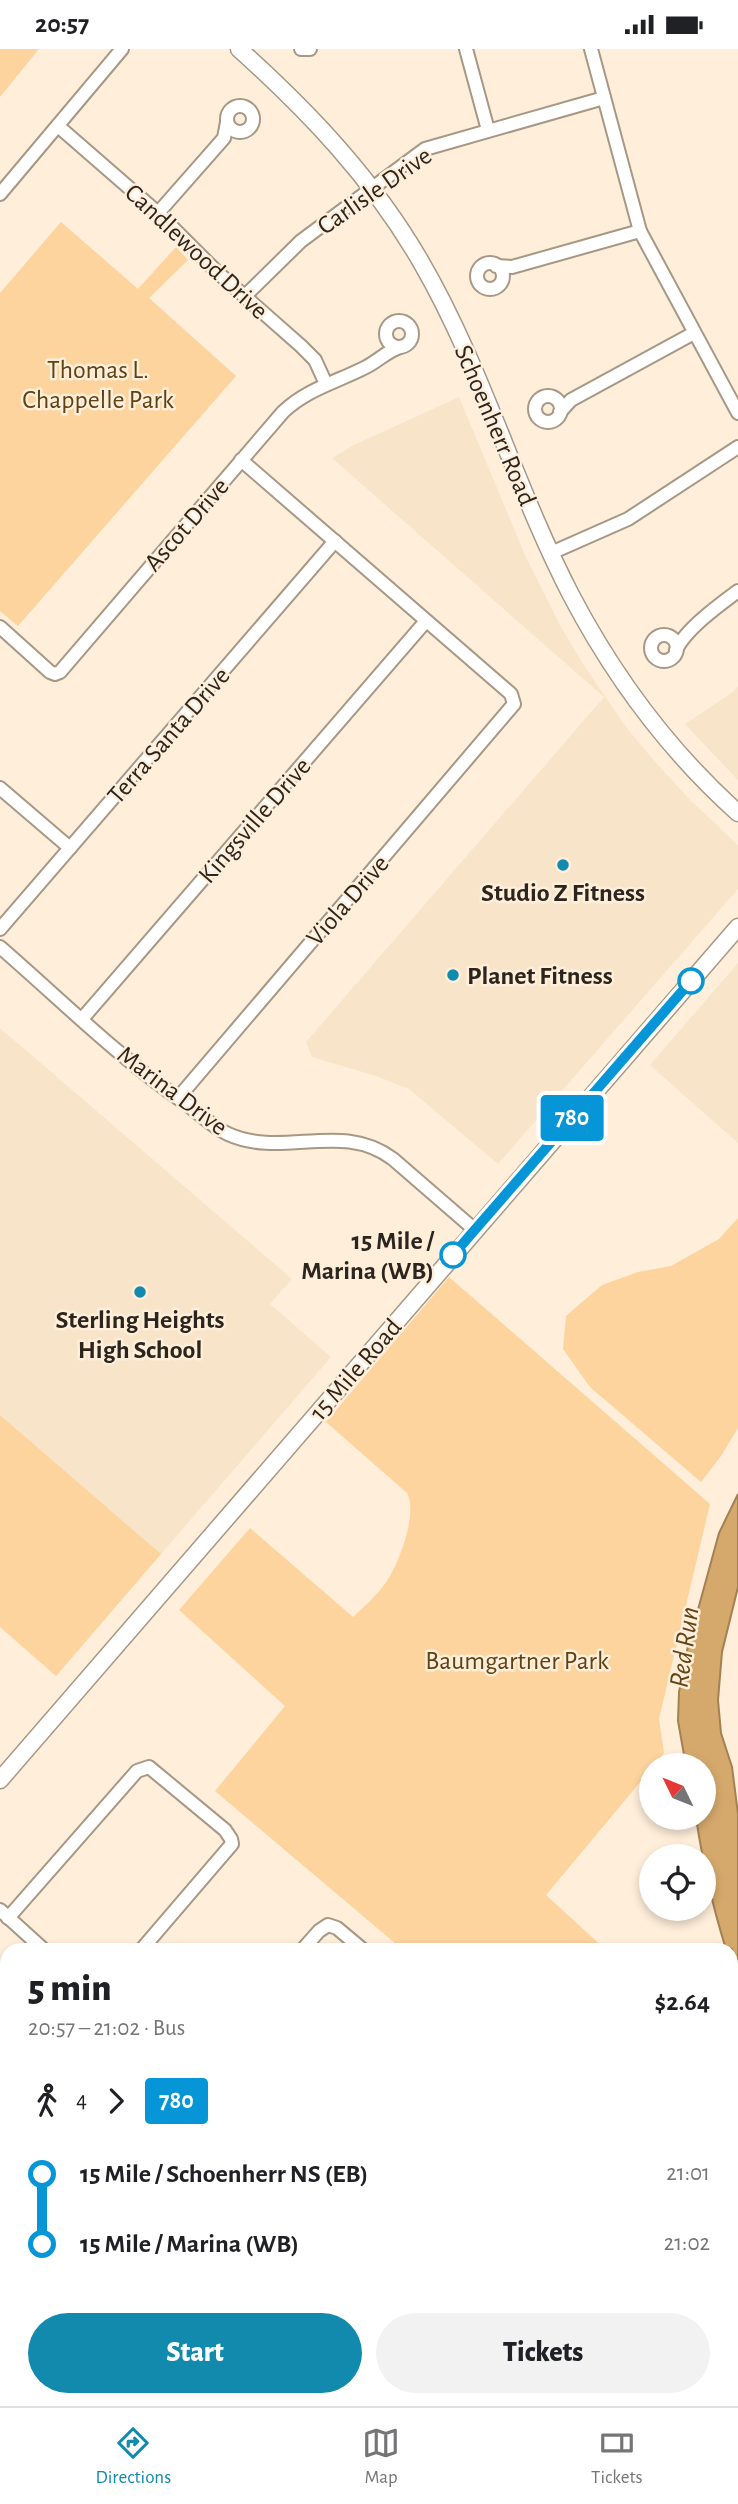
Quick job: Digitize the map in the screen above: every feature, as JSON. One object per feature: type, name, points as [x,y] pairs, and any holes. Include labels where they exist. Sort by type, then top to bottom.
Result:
[{"type":"main road","name":"Schoenherr Road","points":[[239,49],[312,117],[372,188],[405,236],[438,293],[551,552],[592,633],[632,695],[691,768],[738,813]]},
{"type":"main road","name":"15 Mile Road","points":[[0,1780],[738,927]]},
{"type":"street","points":[[0,194],[122,49]]},
{"type":"street","points":[[301,49],[310,49]]},
{"type":"street","points":[[466,49],[488,130]]},
{"type":"street","points":[[592,49],[640,231],[738,413]]},
{"type":"street","name":"Carlisle Drive","points":[[245,296],[301,241],[425,149],[604,98]]},
{"type":"street","points":[[158,213],[223,138],[231,110],[239,107],[248,109],[252,124],[246,130],[223,138]]},
{"type":"street","points":[[228,122],[231,129],[239,132]]},
{"type":"street","name":"Candlewood Drive","points":[[58,126],[158,213],[217,272],[316,361],[326,384]]},
{"type":"street","points":[[512,267],[493,289],[485,288],[478,282],[477,274],[481,267],[488,264],[512,267],[640,231]]},
{"type":"street","points":[[496,266],[502,279]]},
{"type":"street","points":[[571,400],[547,397],[540,400],[536,407],[537,415],[543,421],[552,422],[571,400],[694,333]]},
{"type":"street","name":"Ascot Drive","points":[[0,627],[55,674],[64,668],[294,402],[369,365],[391,347]]},
{"type":"street","points":[[555,399],[560,405],[560,412]]},
{"type":"street","points":[[551,552],[628,519],[738,447]]},
{"type":"street","points":[[242,460],[426,621]]},
{"type":"street","name":"Terra Santa Drive","points":[[0,929],[335,541]]},
{"type":"street","points":[[685,636],[661,636],[654,639],[651,647],[653,655],[664,661],[672,657],[685,636],[738,591]]},
{"type":"street","name":"Viola Drive","points":[[178,1098],[511,710],[515,701],[511,694],[426,621]]},
{"type":"street","name":"Kingsville Drive","points":[[82,1019],[426,621]]},
{"type":"street","points":[[669,637],[675,642],[676,650]]},
{"type":"street","points":[[0,788],[70,848]]},
{"type":"street","name":"Marina Drive","points":[[0,947],[82,1019],[216,1127],[257,1143],[342,1139],[380,1149],[475,1230]]},
{"type":"street","points":[[36,1943],[4,1914],[137,1771],[144,1767],[153,1769],[225,1830],[231,1839],[229,1848],[147,1943]]},
{"type":"street","points":[[308,1943],[328,1925],[337,1928],[355,1943]]},
{"type":"shaded area","points":[[459,397],[525,555],[583,664],[626,727],[650,756],[690,800],[738,845],[738,889],[498,1164],[409,1089],[312,1057],[306,1042],[604,697],[332,458],[354,445]]},
{"type":"shaded area","points":[[738,686],[738,780],[685,724]]},
{"type":"shaded area","points":[[738,963],[738,1143],[650,1065]]},
{"type":"shaded area","name":"Sterling Heights High School","points":[[0,1028],[292,1279],[270,1304],[331,1357],[161,1554],[0,1415]]},
{"type":"shaded area","name":"Red Run","points":[[738,1494],[738,1587],[722,1652],[718,1700],[721,1733],[732,1767],[738,1814],[738,1943],[724,1943],[716,1916],[716,1844],[701,1844],[698,1831],[716,1831],[716,1753],[684,1753],[678,1721],[679,1692],[688,1646],[719,1533]]},
{"type":"green space","points":[[0,49],[39,49],[0,97]]},
{"type":"green space","name":"Thomas L. Chappelle Park","points":[[61,222],[138,289],[176,247],[188,260],[149,298],[236,376],[18,626],[0,611],[0,293]]},
{"type":"green space","points":[[738,1218],[738,1428],[701,1482],[590,1387],[563,1349],[566,1316],[602,1285],[638,1272],[671,1266],[719,1239]]},
{"type":"green space","name":"Baumgartner Park","points":[[449,1277],[710,1504],[659,1719],[664,1753],[639,1753],[639,1783],[546,1895],[598,1943],[395,1943],[215,1791],[285,1706],[179,1610],[250,1528],[353,1617],[383,1586],[397,1562],[409,1525],[410,1502],[407,1493],[326,1422]]},
{"type":"green space","points":[[0,1415],[161,1554],[56,1676],[0,1627]]},
{"type":"bus line","name":"780","points":[[453,1255],[691,981]]},
{"type":"place","name":"Studio Z Fitness","points":[[563,865]]},
{"type":"place","name":"Planet Fitness","points":[[453,975]]},
{"type":"place","name":"15 Mile / Marina (WB)","points":[[453,1255]]},
{"type":"place","name":"Sterling Heights High School","points":[[140,1292]]}]
